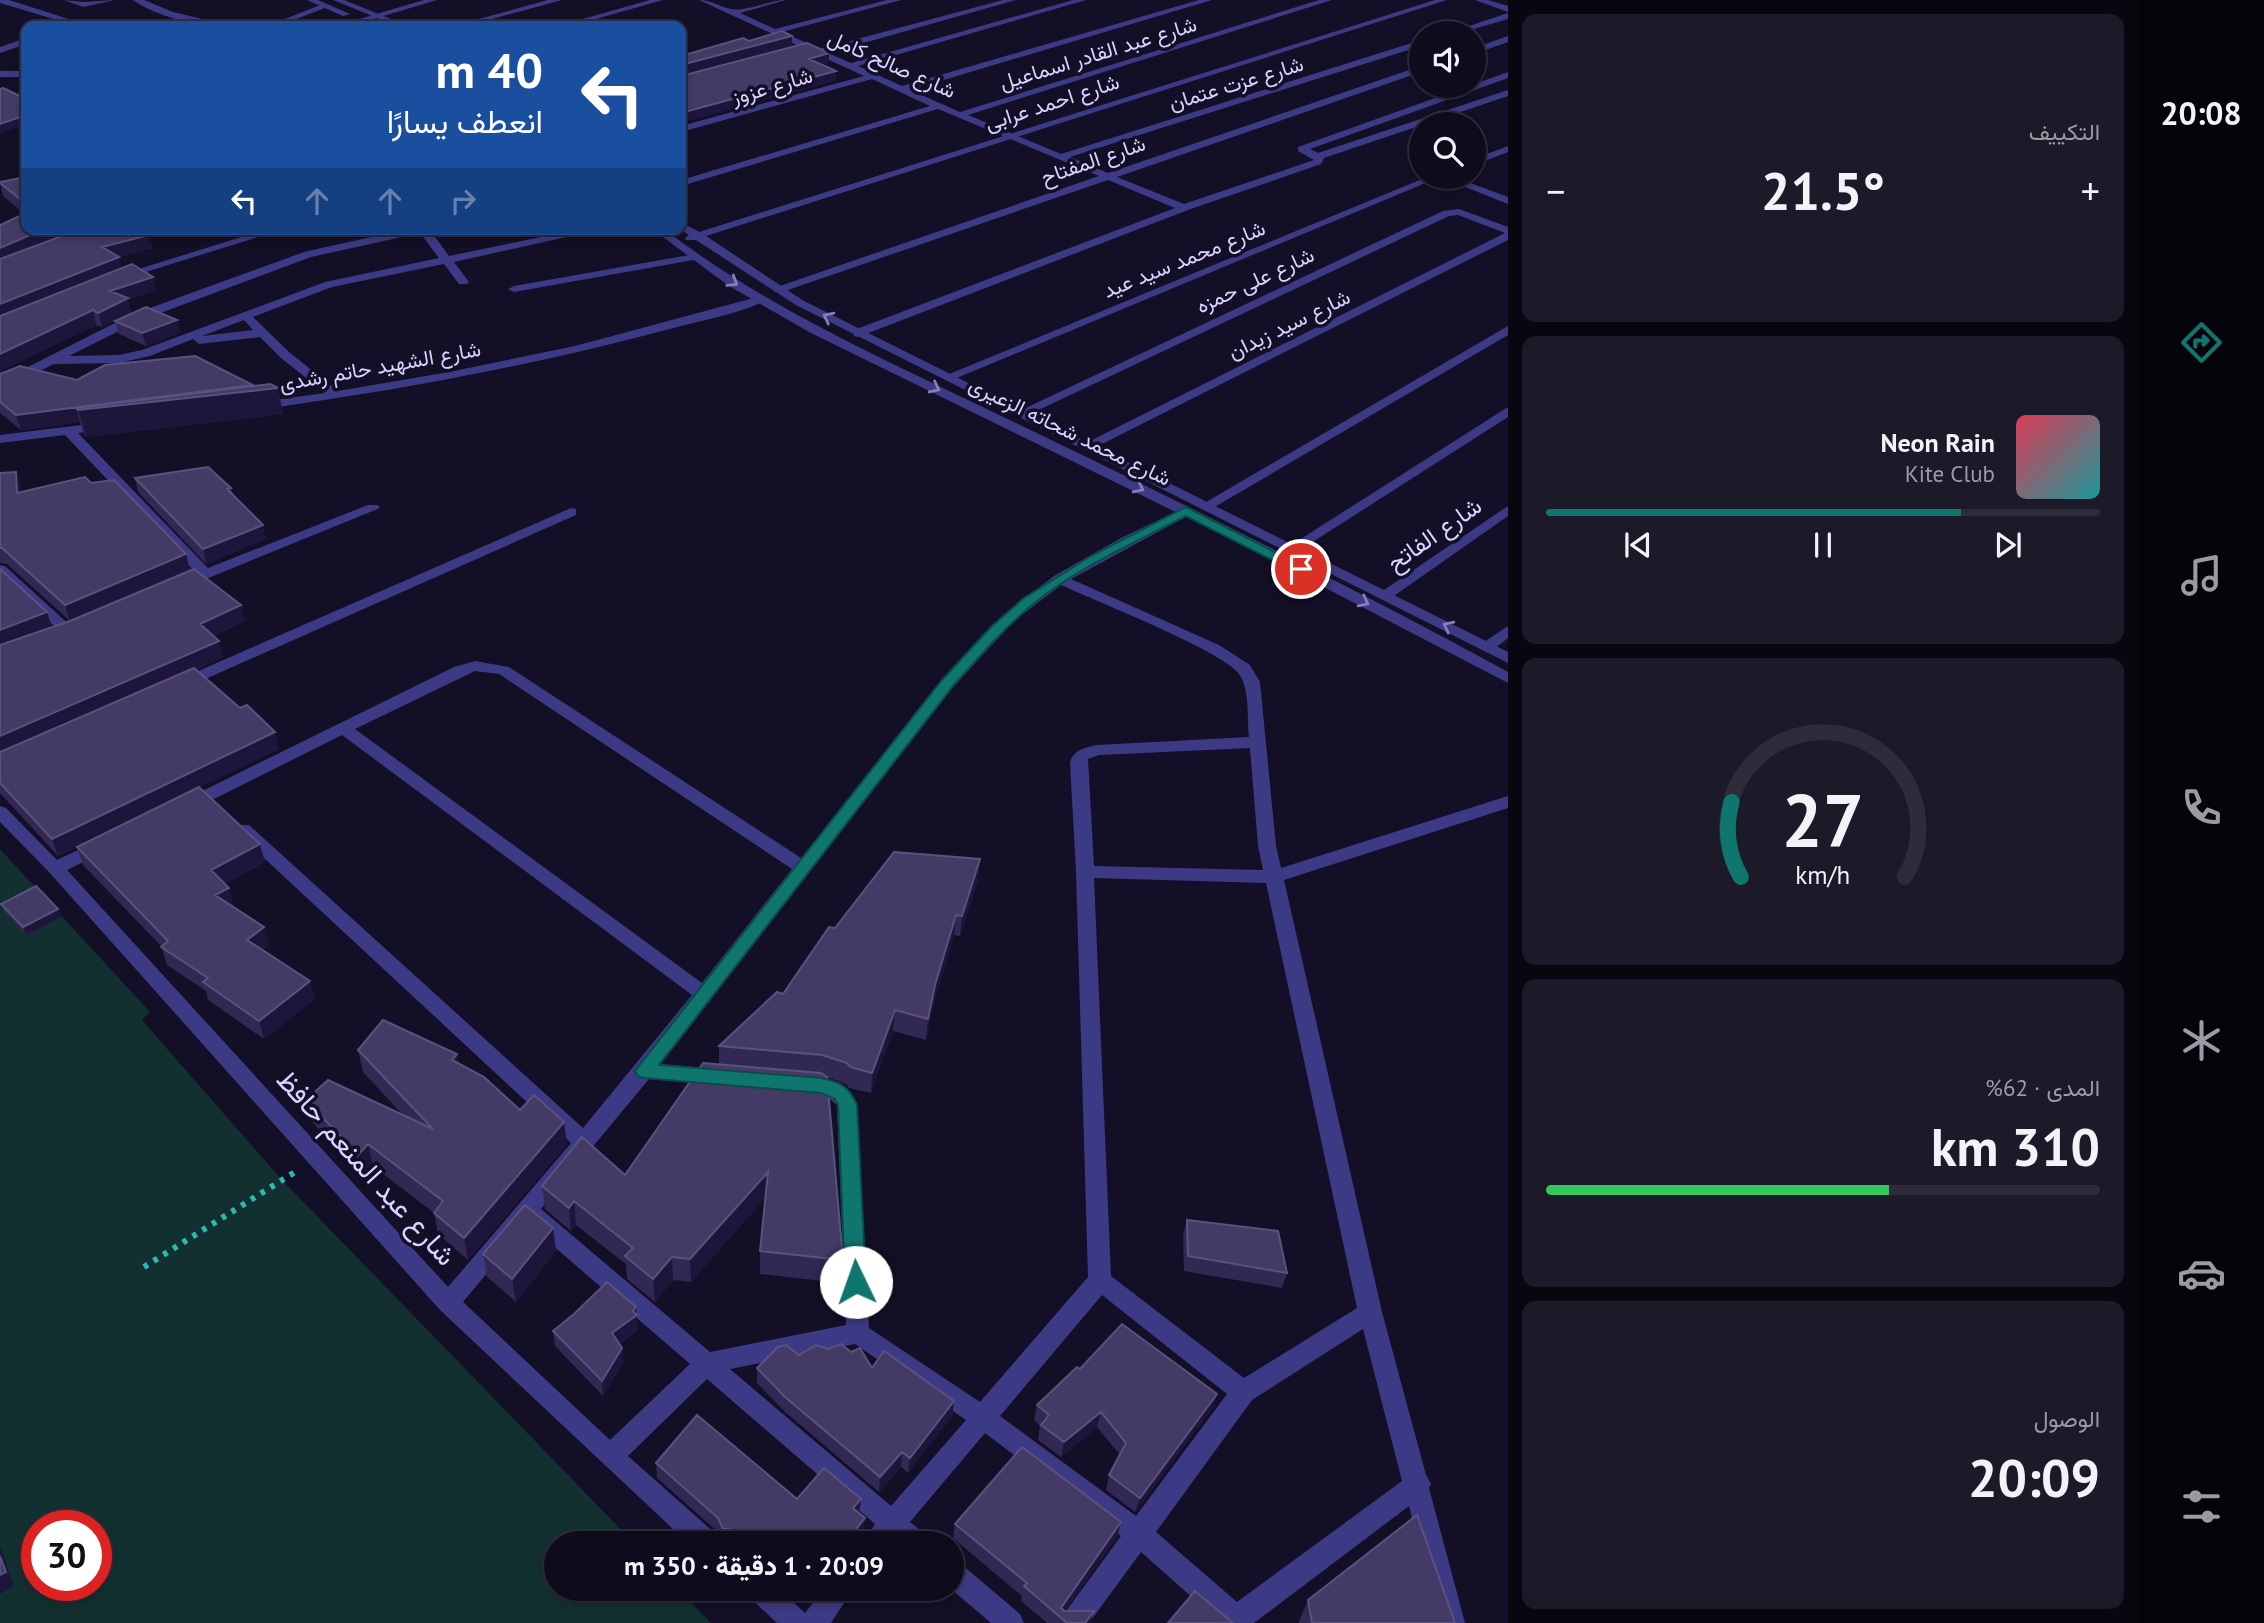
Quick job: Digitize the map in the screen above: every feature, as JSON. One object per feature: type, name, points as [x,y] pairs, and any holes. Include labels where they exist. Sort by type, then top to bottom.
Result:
[{"type":"street","points":[[68,0],[83,5],[111,0]]},
{"type":"street","points":[[137,0],[171,14],[201,21]]},
{"type":"street","points":[[311,0],[363,21]]},
{"type":"street","points":[[337,0],[391,21]]},
{"type":"street","points":[[360,20],[433,0]]},
{"type":"street","points":[[476,21],[558,0]]},
{"type":"street","points":[[581,21],[659,0]]},
{"type":"street","name":"شارع صالح كامل","points":[[703,0],[959,115],[1184,208]]},
{"type":"street","points":[[731,13],[782,0]]},
{"type":"street","points":[[774,32],[897,0]]},
{"type":"street","points":[[821,52],[1012,0]]},
{"type":"street","points":[[850,66],[1082,0]]},
{"type":"street","points":[[902,89],[1208,0]]},
{"type":"street","name":"شارع عبد القادر اسماعيل","points":[[959,115],[1328,0]]},
{"type":"street","name":"شارع احمد عرابى","points":[[674,243],[1443,0]]},
{"type":"street","points":[[1479,0],[1508,9]]},
{"type":"street","points":[[0,1],[71,21]]},
{"type":"street","points":[[285,21],[326,6]]},
{"type":"street","points":[[1486,23],[1508,16]]},
{"type":"street","points":[[13,36],[21,38]]},
{"type":"street","points":[[1486,47],[1508,39]]},
{"type":"street","points":[[0,50],[21,41]]},
{"type":"street","points":[[790,53],[809,47]]},
{"type":"street","name":"شارع عزت عتمان","points":[[1061,157],[1409,47]]},
{"type":"street","name":"شارع المفتاح","points":[[778,290],[1105,175],[1409,73]]},
{"type":"street","points":[[830,336],[847,336],[1184,208],[1317,162],[1320,160],[1317,157],[1303,149],[1508,75]]},
{"type":"street","name":"شارع عزوز","points":[[686,129],[873,76]]},
{"type":"street","points":[[1317,157],[1508,93]]},
{"type":"street","points":[[686,182],[939,106]]},
{"type":"street","points":[[1486,157],[1508,149]]},
{"type":"street","name":"شارع محمد سيد عيد","points":[[948,377],[1409,188]]},
{"type":"street","points":[[1476,189],[1508,201]]},
{"type":"street","name":"شارع على حمزه","points":[[1021,413],[1447,213],[1459,212],[1508,234]]},
{"type":"street","name":"شارع محمد شحاته الزعيرى","points":[[686,229],[778,290],[855,331],[1208,505],[1508,658]]},
{"type":"street","name":"شارع سيد زيدان","points":[[1087,446],[1508,234]]},
{"type":"street","points":[[110,280],[259,235]]},
{"type":"street","points":[[0,386],[135,318],[264,272],[295,258],[397,235]]},
{"type":"street","points":[[427,235],[463,282]]},
{"type":"street","points":[[52,360],[119,359],[146,353],[330,284],[568,235]]},
{"type":"street","name":"شارع محمد شحاته الزعيرى","points":[[664,235],[761,299],[864,354],[1186,511],[1508,678]]},
{"type":"street","points":[[514,289],[695,257]]},
{"type":"street","name":"شارع الشهيد حاتم رشدى","points":[[243,408],[337,396],[570,351],[675,325],[761,299]]},
{"type":"street","points":[[245,315],[285,355],[337,396]]},
{"type":"street","points":[[1208,505],[1508,330]]},
{"type":"street","points":[[173,343],[261,333]]},
{"type":"street","points":[[864,354],[863,348],[867,345],[883,345]]},
{"type":"street","points":[[1292,549],[1508,411]]},
{"type":"street","points":[[0,439],[122,424]]},
{"type":"street","points":[[68,430],[205,574]]},
{"type":"street","points":[[168,590],[373,508]]},
{"type":"street","name":"شارع الفاتح","points":[[1386,595],[1508,510]]},
{"type":"street","points":[[448,1303],[644,1071],[948,683],[996,630],[1059,579],[1186,511]]},
{"type":"street","points":[[161,693],[571,512]]},
{"type":"street","points":[[0,569],[70,632]]},
{"type":"street","points":[[1059,579],[1213,648],[1244,668],[1252,682],[1259,742],[1262,815],[1274,877],[1370,1312],[1418,1484],[1452,1623]]},
{"type":"street","points":[[1487,646],[1508,631]]},
{"type":"street","points":[[169,814],[217,805],[344,729],[460,670],[475,666],[503,670],[803,868]]},
{"type":"street","points":[[344,729],[704,994]]},
{"type":"street","points":[[885,1531],[1100,1280],[1085,872],[1078,763],[1080,756],[1097,750],[1259,742]]},
{"type":"street","points":[[1085,872],[1274,877],[1508,802]]},
{"type":"street","points":[[217,805],[584,1142]]},
{"type":"street","name":"شارع عبد المنعم حافظ","points":[[0,812],[55,868],[448,1303],[694,1531]]},
{"type":"street","points":[[55,868],[118,838]]},
{"type":"street","points":[[644,1071],[739,1079]]},
{"type":"street","points":[[780,1082],[834,1088],[843,1094],[847,1105],[858,1333]]},
{"type":"street","points":[[527,1210],[902,1531]]},
{"type":"street","points":[[1100,1280],[1243,1392]]},
{"type":"street","points":[[1073,1623],[1243,1392],[1370,1312]]},
{"type":"street","points":[[610,1456],[707,1363],[858,1333],[982,1417],[1139,1534],[1239,1621],[1418,1484]]},
{"type":"street","points":[[964,1583],[1011,1623]]},
{"type":"street","points":[[772,1601],[797,1623]]},
{"type":"street","points":[[814,1623],[831,1601]]},
{"type":"path","points":[[144,1268],[316,1158]]},
{"type":"green space","points":[[0,849],[150,1012],[142,1020],[283,1181],[622,1531],[544,1531],[544,1601],[690,1601],[711,1623],[0,1623]]},
{"type":"building","points":[[782,31],[792,36],[686,64],[686,55],[743,38],[749,41]]},
{"type":"building","points":[[807,43],[829,53],[809,59],[836,71],[686,112],[686,75]]},
{"type":"building","points":[[0,89],[21,97],[21,117],[0,124]]},
{"type":"building","points":[[21,178],[21,200],[0,183]]},
{"type":"building","points":[[21,215],[21,235],[30,235],[0,248],[0,225]]},
{"type":"building","points":[[65,235],[149,235],[102,247],[119,257],[0,304],[0,259]]},
{"type":"building","points":[[132,264],[153,277],[110,291],[128,298],[98,313],[93,310],[0,354],[0,316]]},
{"type":"building","points":[[146,307],[177,320],[142,333],[115,321]]},
{"type":"building","points":[[195,356],[253,385],[16,415],[0,402],[0,374],[20,366],[77,380],[105,365]]},
{"type":"building","points":[[270,384],[278,388],[78,410],[76,408]]},
{"type":"building","points":[[208,467],[231,488],[227,489],[263,525],[203,549],[135,478]]},
{"type":"building","points":[[16,472],[17,493],[85,477],[91,483],[114,480],[186,554],[65,605],[0,548],[0,473]]},
{"type":"building","points":[[0,569],[47,612],[0,630]]},
{"type":"building","points":[[194,569],[241,605],[200,624],[219,641],[0,736],[0,645],[70,621]]},
{"type":"building","points":[[194,668],[240,708],[247,705],[275,732],[52,839],[0,783],[0,752]]},
{"type":"building","points":[[199,787],[260,844],[211,870],[229,888],[215,895],[264,927],[247,940],[310,981],[259,1021],[203,982],[208,978],[161,947],[168,941],[77,847]]},
{"type":"building","points":[[894,852],[980,859],[962,916],[956,915],[928,1019],[895,1010],[872,1073],[822,1055],[719,1046],[777,992],[783,994],[829,927],[835,928]]},
{"type":"building","points":[[36,886],[58,909],[23,927],[1,904]]},
{"type":"building","points":[[383,1020],[457,1054],[452,1060],[484,1077],[520,1110],[534,1095],[564,1122],[464,1238],[434,1213],[443,1201],[368,1144],[358,1155],[306,1100],[328,1080],[433,1129],[358,1050]]},
{"type":"building","points":[[703,1063],[821,1073],[827,1077],[843,1260],[760,1251],[768,1172],[690,1259],[672,1257],[653,1279],[625,1256],[633,1248],[574,1201],[569,1208],[542,1186],[582,1137],[625,1175]]},
{"type":"building","points":[[525,1205],[553,1228],[512,1279],[483,1254]]},
{"type":"building","points":[[1187,1220],[1278,1231],[1287,1273],[1188,1256]]},
{"type":"building","points":[[607,1282],[636,1307],[633,1311],[637,1315],[612,1333],[622,1348],[602,1381],[553,1331]]},
{"type":"building","points":[[1122,1324],[1217,1394],[1140,1498],[1109,1475],[1126,1443],[1101,1412],[1064,1442],[1041,1425],[1049,1415],[1037,1405],[1077,1367],[1080,1369]]},
{"type":"building","points":[[841,1344],[851,1352],[860,1348],[872,1368],[884,1351],[954,1401],[910,1458],[902,1452],[880,1477],[785,1397],[757,1368],[778,1347],[786,1345],[799,1355],[816,1345],[828,1349]]},
{"type":"building","points":[[697,1415],[797,1499],[824,1468],[861,1499],[853,1508],[865,1518],[855,1531],[723,1529],[718,1518],[656,1463]]},
{"type":"building","points":[[1022,1447],[1121,1522],[1061,1608],[1064,1611],[1094,1611],[1085,1623],[1067,1623],[1024,1586],[1027,1583],[955,1524]]},
{"type":"building","points":[[1417,1515],[1455,1623],[1312,1623],[1308,1600]]},
{"type":"building","points":[[0,1556],[6,1572],[0,1575]]},
{"type":"building","points":[[1195,1591],[1233,1623],[1168,1623]]},
{"type":"route","points":[[856,1282],[847,1105],[843,1094],[834,1088],[821,1086],[644,1071],[948,683],[996,630],[1029,601],[1095,558],[1186,511],[1301,569]]}]
